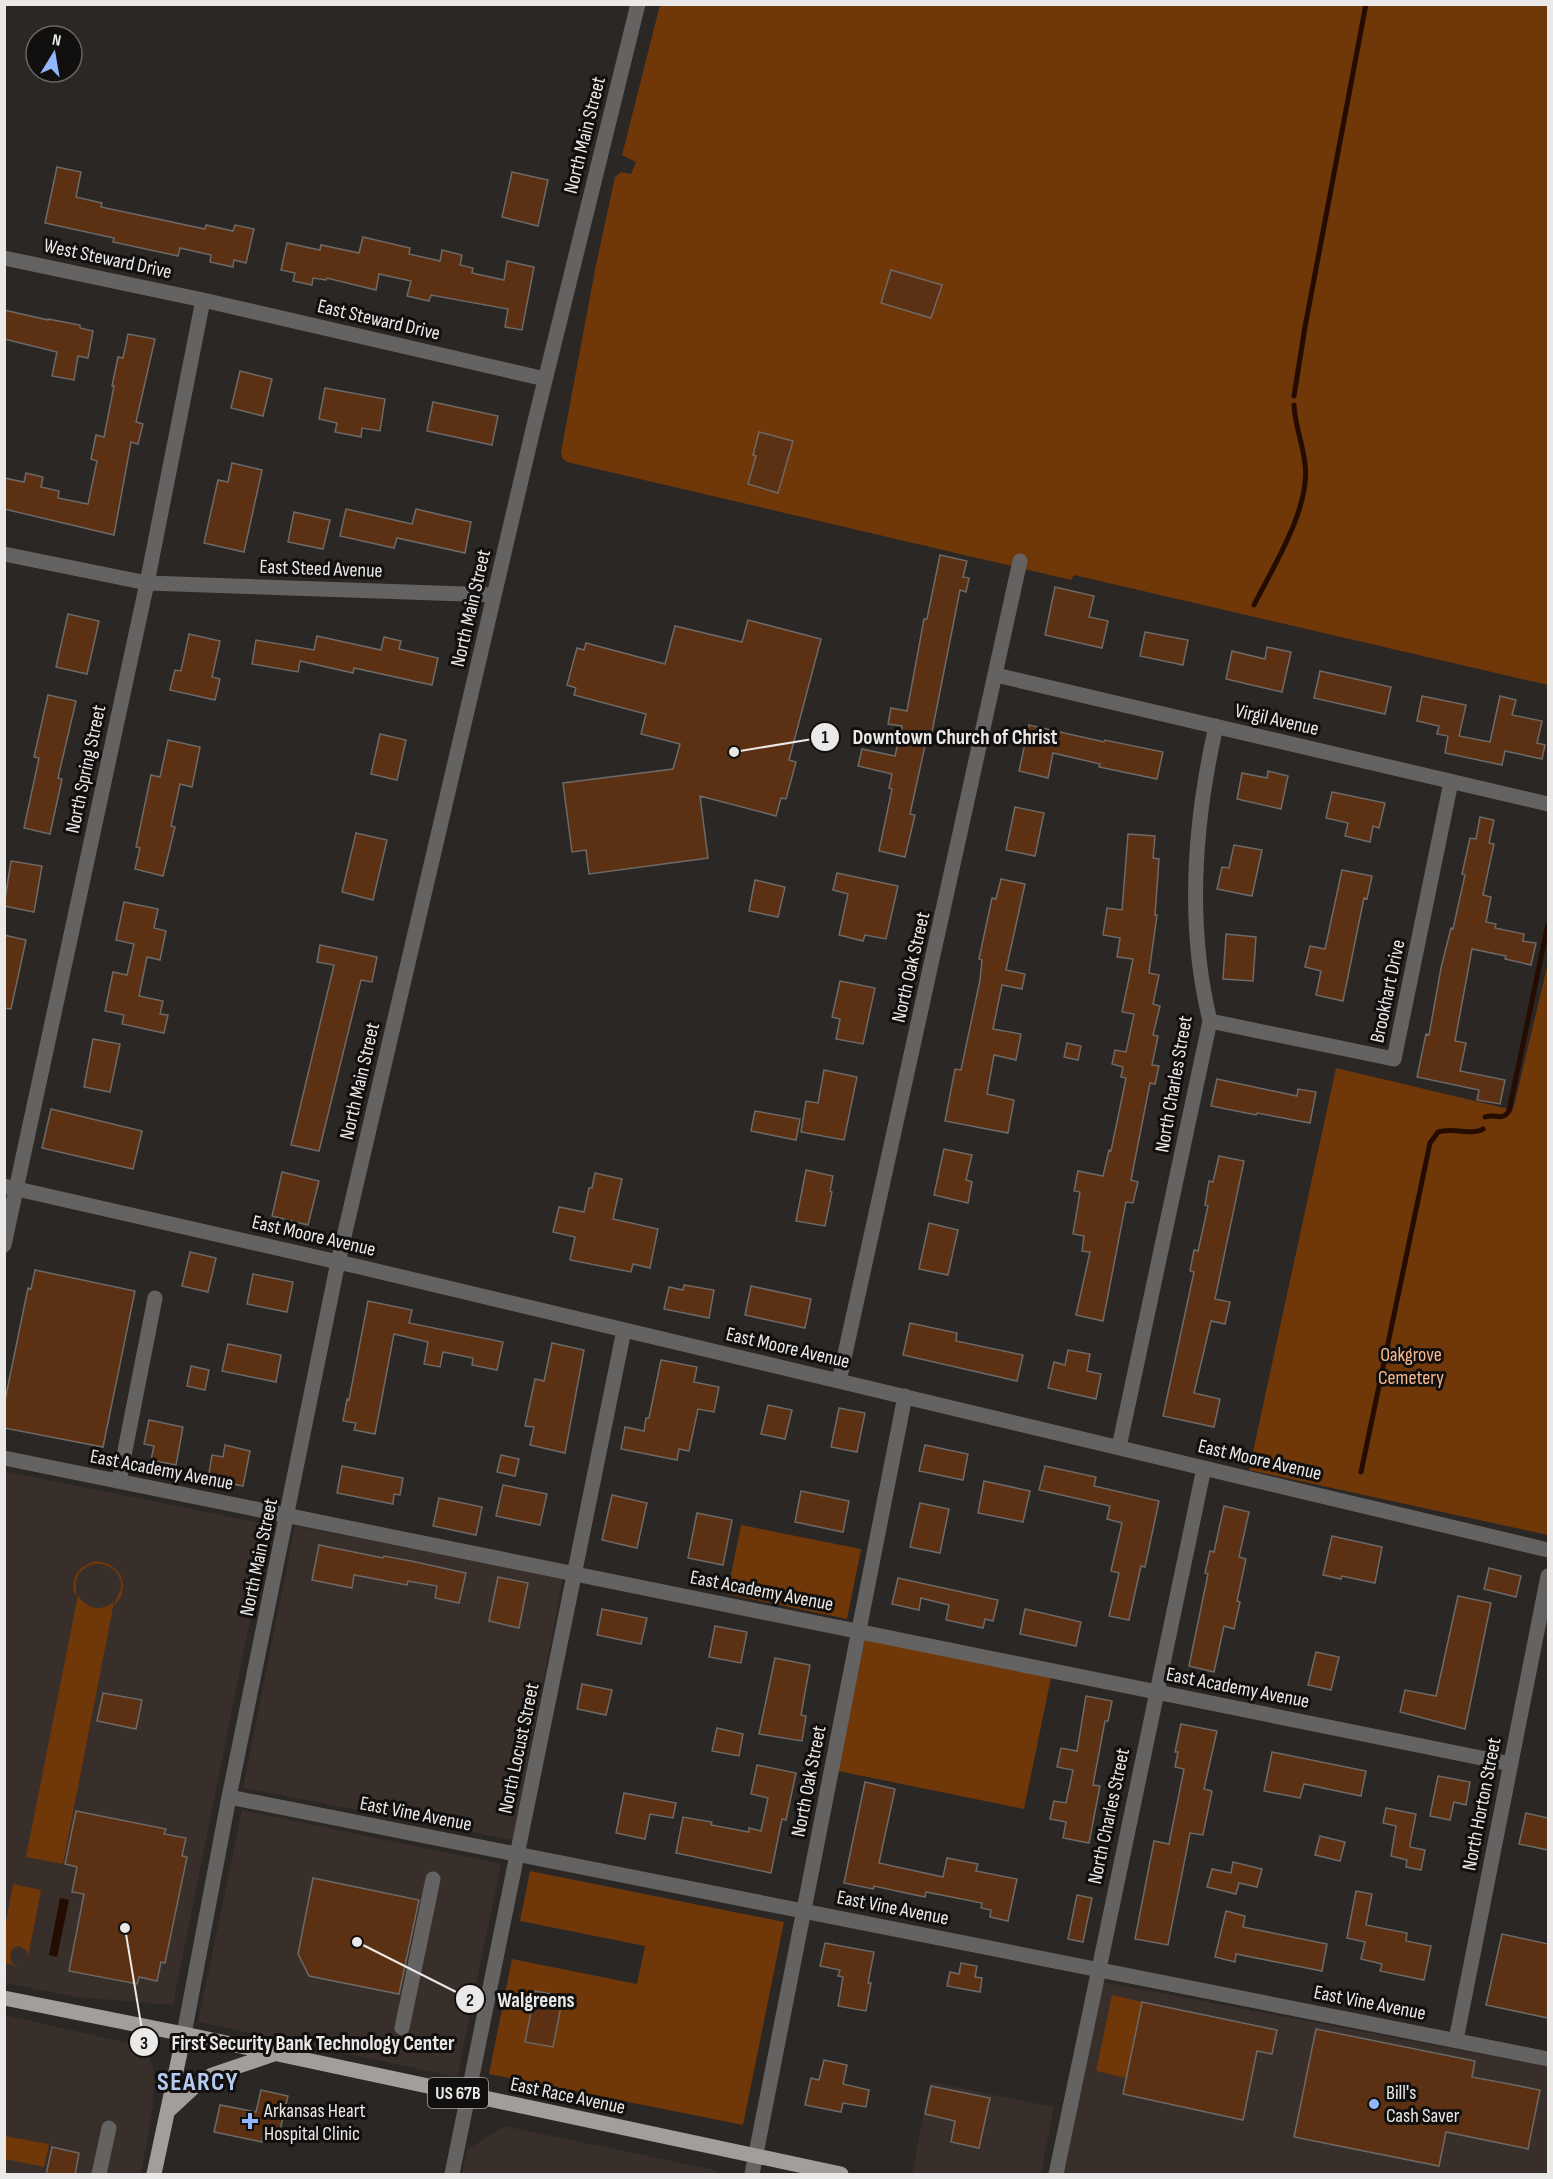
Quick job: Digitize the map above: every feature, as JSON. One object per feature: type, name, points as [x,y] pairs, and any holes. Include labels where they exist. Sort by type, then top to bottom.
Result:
[{"type":"main road","name":"East Race Avenue","points":[[4,1998],[184,2034],[841,2175]]},
{"type":"main road","name":"North Main Street","points":[[154,2175],[184,2034]]},
{"type":"main road","points":[[168,2111],[194,2087],[212,2075],[274,2054]]},
{"type":"street","name":"North Main Street","points":[[184,2034],[229,1797],[338,1262],[545,379],[638,4]]},
{"type":"street","name":"West Steward Drive","points":[[4,258],[203,300]]},
{"type":"street","name":"East Steward Drive","points":[[203,300],[545,379]]},
{"type":"street","name":"North Spring Street","points":[[4,1245],[10,1188],[147,583],[203,300]]},
{"type":"street","name":"East Steed Avenue","points":[[4,554],[147,583],[494,595]]},
{"type":"street","name":"North Oak Street","points":[[839,1381],[1020,561]]},
{"type":"street","name":"Virgil Avenue","points":[[996,675],[1548,804]]},
{"type":"street","name":"North Charles Street","points":[[1119,1447],[1210,1021],[1201,986],[1195,890],[1197,830],[1204,778],[1216,726]]},
{"type":"street","name":"Brookhart Drive","points":[[1210,1021],[1394,1059],[1451,782]]},
{"type":"street","name":"East Moore Avenue","points":[[10,1188],[338,1262],[1548,1550]]},
{"type":"street","points":[[119,1481],[155,1298]]},
{"type":"street","name":"North Locust Street","points":[[452,2175],[624,1330]]},
{"type":"street","name":"North Oak Street","points":[[752,2175],[906,1396]]},
{"type":"street","name":"East Academy Avenue","points":[[4,1458],[1511,1764]]},
{"type":"street","name":"North Charles Street","points":[[1056,2175],[1097,1969],[1204,1468]]},
{"type":"street","name":"North Horton Street","points":[[1456,2040],[1548,1576]]},
{"type":"street","name":"East Vine Avenue","points":[[229,1797],[1548,2059]]},
{"type":"street","points":[[402,2028],[433,1879]]},
{"type":"street","points":[[99,2175],[109,2128]]},
{"type":"shaded area","points":[[4,1471],[269,1525],[173,2005],[77,1997],[5,1983]]},
{"type":"shaded area","points":[[295,1526],[563,1578],[513,1840],[243,1788]]},
{"type":"shaded area","points":[[242,1810],[501,1864],[457,2077],[198,2022]]},
{"type":"shaded area","points":[[60,1898],[69,1900],[57,1957],[49,1955]]},
{"type":"shaded area","points":[[1103,1982],[1548,2067],[1548,2174],[1062,2174]]},
{"type":"shaded area","points":[[5,2015],[137,2045],[149,2054],[154,2072],[152,2113],[141,2174],[5,2174]]},
{"type":"shaded area","points":[[930,2082],[1054,2107],[1041,2174],[912,2174]]},
{"type":"shaded area","points":[[504,2126],[715,2170],[721,2174],[462,2174],[467,2150]]},
{"type":"green space","points":[[660,5],[1548,5],[1548,685],[1074,575],[1071,580],[567,462],[562,458],[561,452],[595,270],[615,177],[621,172],[631,174],[636,162],[622,155]]},
{"type":"green space","name":"Oakgrove Cemetery","points":[[1548,963],[1548,1535],[1249,1470],[1336,1068],[1513,1110]]},
{"type":"green space","points":[[741,1525],[861,1549],[847,1619],[727,1594]]},
{"type":"green space","points":[[95,1561],[111,1566],[121,1577],[123,1591],[114,1606],[121,1588],[120,1580],[117,1573],[106,1565],[91,1565],[79,1574],[76,1582],[76,1597],[73,1585],[76,1574],[84,1566]]},
{"type":"green space","points":[[78,1595],[89,1606],[99,1608],[114,1602],[63,1864],[26,1857]]},
{"type":"green space","points":[[865,1639],[1051,1678],[1024,1809],[838,1771]]},
{"type":"green space","points":[[530,1871],[784,1922],[743,2125],[489,2074],[512,1959],[637,1984],[645,1946],[520,1921]]},
{"type":"green space","points":[[13,1884],[41,1890],[28,1957],[27,1951],[19,1946],[13,1948],[10,1954],[12,1963],[17,1966],[5,1963],[5,1927]]},
{"type":"green space","points":[[1112,1995],[1142,2002],[1126,2078],[1096,2071]]},
{"type":"green space","points":[[4,2136],[49,2144],[44,2167],[5,2159]]},
{"type":"building","points":[[57,167],[81,172],[76,197],[102,203],[101,207],[205,229],[206,225],[233,231],[235,225],[254,229],[246,263],[234,260],[233,267],[210,262],[211,255],[180,248],[178,256],[113,242],[114,238],[45,223]]},
{"type":"building","points":[[512,172],[548,180],[538,226],[502,217]]},
{"type":"building","points":[[363,237],[410,248],[409,254],[440,261],[442,250],[462,255],[460,265],[473,268],[472,273],[504,280],[507,261],[534,267],[522,330],[505,327],[508,309],[431,295],[429,301],[407,296],[411,281],[379,274],[376,290],[327,278],[326,280],[313,278],[312,285],[293,281],[295,273],[281,270],[287,243],[320,250],[321,245],[359,253]]},
{"type":"building","points":[[891,270],[942,285],[931,318],[881,303]]},
{"type":"building","points":[[4,310],[80,325],[80,328],[93,331],[88,358],[78,356],[74,380],[52,376],[57,352],[4,339]]},
{"type":"building","points":[[128,334],[155,339],[136,422],[143,424],[138,444],[131,442],[114,535],[4,509],[4,478],[24,482],[26,473],[43,477],[41,487],[59,491],[58,498],[88,504],[97,461],[91,459],[96,435],[104,437],[118,357],[123,358]]},
{"type":"building","points":[[240,371],[272,379],[263,416],[231,408]]},
{"type":"building","points":[[325,388],[385,399],[380,431],[362,428],[361,437],[335,432],[337,423],[319,419]]},
{"type":"building","points":[[433,402],[498,416],[492,445],[427,431]]},
{"type":"building","points":[[759,432],[793,441],[778,493],[748,484],[756,456],[753,455]]},
{"type":"building","points":[[232,463],[262,470],[244,552],[204,543],[218,480],[228,482]]},
{"type":"building","points":[[346,509],[412,524],[416,509],[471,522],[465,553],[397,538],[394,548],[340,536]]},
{"type":"building","points":[[294,512],[330,520],[323,549],[288,542]]},
{"type":"building","points":[[940,555],[967,561],[963,577],[969,578],[966,592],[960,590],[932,732],[928,732],[910,814],[915,815],[905,857],[879,851],[892,789],[889,788],[892,774],[858,766],[862,749],[895,756],[902,726],[888,724],[891,708],[907,711],[924,619],[927,619]]},
{"type":"building","points":[[1055,587],[1094,596],[1089,617],[1108,621],[1102,648],[1045,635]]},
{"type":"building","points":[[68,614],[99,621],[87,674],[56,667]]},
{"type":"building","points":[[748,620],[821,639],[789,760],[796,762],[786,799],[781,798],[776,816],[700,796],[708,858],[589,874],[586,850],[572,852],[563,783],[673,769],[680,744],[641,734],[646,714],[574,695],[576,688],[567,685],[577,648],[584,650],[586,643],[665,664],[675,626],[742,642]]},
{"type":"building","points":[[1145,632],[1188,640],[1183,665],[1140,656]]},
{"type":"building","points":[[189,634],[220,641],[212,677],[220,679],[215,700],[170,690],[175,670],[181,671]]},
{"type":"building","points":[[317,636],[381,650],[384,637],[401,641],[399,649],[438,658],[432,685],[354,668],[353,673],[300,661],[298,672],[252,664],[256,640],[314,650]]},
{"type":"building","points":[[1267,647],[1291,652],[1282,692],[1226,679],[1232,651],[1265,659]]},
{"type":"building","points":[[1320,671],[1391,687],[1385,714],[1314,698]]},
{"type":"building","points":[[48,695],[76,701],[58,778],[62,779],[50,834],[24,828],[39,758],[34,757]]},
{"type":"building","points":[[1422,696],[1466,705],[1459,736],[1490,742],[1500,696],[1516,700],[1512,715],[1542,721],[1537,743],[1545,745],[1542,759],[1505,751],[1502,765],[1445,753],[1448,736],[1437,734],[1439,726],[1417,721]]},
{"type":"building","points":[[1029,725],[1104,742],[1105,740],[1163,752],[1157,779],[1099,767],[1100,764],[1053,753],[1048,778],[1019,771]]},
{"type":"building","points":[[380,734],[406,740],[397,780],[371,774]]},
{"type":"building","points":[[168,740],[200,747],[192,787],[180,784],[171,826],[175,827],[163,876],[135,869],[140,848],[136,847],[151,775],[160,777]]},
{"type":"building","points":[[1268,771],[1288,776],[1281,809],[1237,799],[1242,773],[1267,778]]},
{"type":"building","points":[[1332,792],[1385,803],[1379,828],[1373,826],[1370,842],[1345,836],[1348,823],[1326,818]]},
{"type":"building","points":[[1015,807],[1044,813],[1035,856],[1006,850]]},
{"type":"building","points":[[1480,817],[1494,820],[1489,843],[1494,844],[1483,895],[1491,897],[1486,922],[1496,924],[1495,928],[1524,934],[1523,941],[1536,943],[1531,965],[1505,959],[1506,956],[1472,949],[1455,1041],[1466,1043],[1460,1071],[1505,1080],[1500,1104],[1477,1100],[1479,1090],[1417,1077],[1426,1034],[1429,1035],[1441,968],[1451,928],[1453,929],[1465,875],[1462,874],[1470,838],[1476,839]]},
{"type":"building","points":[[356,833],[387,840],[373,900],[342,892]]},
{"type":"building","points":[[1128,834],[1155,836],[1153,858],[1159,859],[1155,915],[1157,915],[1149,973],[1159,975],[1153,1004],[1160,1006],[1153,1035],[1158,1036],[1152,1065],[1159,1066],[1155,1084],[1150,1083],[1131,1180],[1138,1182],[1133,1203],[1126,1202],[1103,1321],[1076,1315],[1090,1252],[1082,1251],[1084,1236],[1073,1234],[1080,1192],[1074,1191],[1078,1171],[1103,1176],[1109,1150],[1111,1151],[1126,1078],[1121,1077],[1123,1067],[1112,1064],[1115,1050],[1126,1052],[1134,1014],[1122,1012],[1133,959],[1117,957],[1120,938],[1103,935],[1107,908],[1122,910]]},
{"type":"building","points":[[1234,845],[1262,850],[1252,896],[1217,889],[1222,867],[1229,868]]},
{"type":"building","points":[[11,861],[42,866],[34,912],[4,906]]},
{"type":"building","points":[[1342,870],[1372,876],[1367,899],[1364,898],[1343,1001],[1316,995],[1321,971],[1305,967],[1310,946],[1325,949]]},
{"type":"building","points":[[837,873],[898,886],[886,939],[865,935],[863,941],[839,935],[848,894],[833,890]]},
{"type":"building","points":[[1001,879],[1025,884],[1006,970],[1025,974],[1022,989],[1002,985],[993,1029],[1021,1034],[1016,1060],[994,1055],[987,1094],[1014,1100],[1008,1133],[945,1121],[955,1069],[961,1070],[980,980],[982,960],[979,959],[992,898],[996,899]]},
{"type":"building","points":[[755,880],[785,887],[778,917],[749,911]]},
{"type":"building","points":[[124,902],[158,909],[154,928],[166,931],[160,960],[147,957],[139,996],[163,1001],[160,1014],[168,1015],[164,1033],[122,1024],[124,1015],[105,1011],[113,972],[127,975],[134,944],[116,940]]},
{"type":"building","points":[[1226,934],[1256,937],[1253,981],[1223,979]]},
{"type":"building","points":[[4,935],[26,940],[11,1009],[4,1008]]},
{"type":"building","points":[[320,945],[377,957],[372,982],[361,980],[319,1151],[291,1145],[334,965],[317,962]]},
{"type":"building","points":[[840,981],[875,988],[863,1044],[836,1039],[840,1019],[832,1017]]},
{"type":"building","points":[[93,1039],[120,1044],[110,1092],[84,1087]]},
{"type":"building","points":[[1067,1043],[1081,1046],[1078,1060],[1064,1057]]},
{"type":"building","points":[[824,1070],[857,1077],[844,1140],[801,1132],[806,1101],[818,1103]]},
{"type":"building","points":[[1217,1079],[1297,1096],[1298,1089],[1316,1092],[1310,1123],[1211,1106]]},
{"type":"building","points":[[51,1109],[142,1131],[133,1169],[42,1148]]},
{"type":"building","points":[[755,1111],[800,1119],[796,1140],[751,1131]]},
{"type":"building","points":[[944,1149],[972,1155],[966,1180],[972,1182],[968,1203],[934,1195]]},
{"type":"building","points":[[1219,1156],[1244,1161],[1215,1299],[1230,1302],[1225,1324],[1211,1321],[1194,1393],[1220,1399],[1214,1427],[1163,1416],[1194,1272],[1190,1271],[1194,1250],[1198,1251],[1208,1206],[1205,1205],[1209,1181],[1213,1182]]},
{"type":"building","points":[[806,1170],[833,1176],[825,1226],[796,1221]]},
{"type":"building","points":[[282,1172],[319,1181],[308,1225],[272,1216]]},
{"type":"building","points":[[595,1173],[622,1179],[613,1219],[658,1229],[650,1268],[633,1264],[631,1272],[570,1260],[575,1237],[553,1232],[559,1207],[584,1212]]},
{"type":"building","points":[[929,1223],[958,1230],[948,1275],[919,1269]]},
{"type":"building","points":[[190,1252],[216,1258],[208,1292],[182,1286]]},
{"type":"building","points":[[35,1270],[135,1291],[103,1447],[4,1428],[4,1405],[28,1288],[31,1289]]},
{"type":"building","points":[[253,1274],[293,1282],[287,1312],[247,1304]]},
{"type":"building","points":[[684,1285],[714,1290],[709,1318],[664,1309],[669,1287],[683,1290]]},
{"type":"building","points":[[751,1286],[811,1299],[805,1328],[745,1315]]},
{"type":"building","points":[[368,1301],[412,1310],[409,1323],[503,1342],[497,1370],[472,1365],[473,1358],[443,1352],[440,1367],[424,1364],[428,1342],[394,1334],[375,1434],[354,1430],[356,1423],[343,1421]]},
{"type":"building","points":[[910,1323],[957,1333],[956,1341],[1023,1355],[1017,1381],[903,1355]]},
{"type":"building","points":[[552,1343],[584,1350],[565,1453],[530,1445],[534,1427],[525,1426],[535,1379],[544,1381]]},
{"type":"building","points":[[228,1344],[281,1355],[276,1382],[222,1371]]},
{"type":"building","points":[[1068,1350],[1090,1354],[1087,1371],[1101,1374],[1096,1399],[1048,1388],[1054,1362],[1065,1365]]},
{"type":"building","points":[[661,1360],[697,1367],[694,1382],[719,1387],[714,1412],[698,1409],[689,1451],[679,1449],[677,1460],[621,1449],[625,1427],[644,1431],[646,1418],[649,1418]]},
{"type":"building","points":[[191,1366],[209,1370],[205,1390],[187,1386]]},
{"type":"building","points":[[768,1405],[792,1410],[785,1439],[761,1434]]},
{"type":"building","points":[[839,1408],[865,1413],[857,1452],[831,1447]]},
{"type":"building","points":[[149,1420],[183,1427],[176,1465],[151,1460],[154,1446],[144,1444]]},
{"type":"building","points":[[225,1445],[250,1451],[243,1486],[208,1479],[212,1455],[223,1457]]},
{"type":"building","points":[[925,1445],[968,1454],[963,1480],[919,1471]]},
{"type":"building","points":[[501,1455],[519,1459],[515,1476],[497,1472]]},
{"type":"building","points":[[342,1466],[403,1478],[400,1495],[394,1494],[393,1504],[337,1493]]},
{"type":"building","points":[[1045,1466],[1096,1477],[1094,1486],[1159,1501],[1145,1567],[1141,1566],[1129,1620],[1109,1616],[1119,1573],[1111,1571],[1122,1523],[1107,1519],[1110,1506],[1039,1490]]},
{"type":"building","points":[[984,1481],[1030,1491],[1023,1522],[978,1513]]},
{"type":"building","points":[[503,1485],[547,1494],[540,1525],[496,1516]]},
{"type":"building","points":[[801,1491],[849,1501],[843,1532],[795,1522]]},
{"type":"building","points":[[612,1495],[647,1503],[637,1548],[602,1540]]},
{"type":"building","points":[[439,1498],[482,1507],[476,1535],[433,1526]]},
{"type":"building","points":[[920,1503],[949,1509],[940,1553],[910,1547]]},
{"type":"building","points":[[1224,1506],[1249,1512],[1239,1557],[1246,1559],[1237,1601],[1240,1602],[1234,1629],[1224,1626],[1214,1672],[1189,1666],[1208,1574],[1205,1573],[1210,1551],[1214,1552]]},
{"type":"building","points":[[697,1513],[732,1520],[723,1565],[688,1558]]},
{"type":"building","points":[[1332,1536],[1382,1547],[1375,1583],[1342,1576],[1341,1579],[1323,1575]]},
{"type":"building","points":[[319,1545],[466,1573],[459,1603],[435,1598],[437,1586],[408,1581],[407,1585],[354,1575],[352,1588],[312,1580]]},
{"type":"building","points":[[1489,1568],[1521,1576],[1516,1597],[1484,1589]]},
{"type":"building","points":[[498,1577],[528,1583],[519,1628],[489,1621]]},
{"type":"building","points":[[898,1578],[998,1600],[993,1621],[985,1619],[983,1628],[946,1620],[949,1605],[921,1598],[919,1610],[892,1604]]},
{"type":"building","points":[[1458,1596],[1491,1603],[1465,1729],[1400,1712],[1405,1690],[1436,1696]]},
{"type":"building","points":[[602,1609],[647,1618],[641,1644],[597,1635]]},
{"type":"building","points":[[1025,1609],[1081,1622],[1076,1646],[1020,1634]]},
{"type":"building","points":[[715,1626],[747,1632],[741,1663],[709,1657]]},
{"type":"building","points":[[1316,1652],[1339,1657],[1331,1690],[1308,1685]]},
{"type":"building","points":[[775,1658],[810,1665],[801,1715],[806,1716],[802,1741],[759,1734]]},
{"type":"building","points":[[582,1684],[612,1690],[606,1715],[577,1709]]},
{"type":"building","points":[[103,1693],[142,1700],[136,1729],[97,1721]]},
{"type":"building","points":[[1086,1696],[1112,1701],[1108,1721],[1105,1721],[1093,1785],[1100,1786],[1089,1843],[1063,1838],[1066,1822],[1050,1819],[1054,1801],[1066,1803],[1073,1770],[1057,1767],[1061,1748],[1077,1751]]},
{"type":"building","points":[[1181,1724],[1217,1731],[1204,1789],[1212,1791],[1203,1835],[1190,1833],[1168,1945],[1135,1939],[1154,1841],[1169,1844],[1184,1769],[1175,1767],[1178,1752],[1175,1752]]},
{"type":"building","points":[[717,1728],[743,1734],[739,1756],[712,1751]]},
{"type":"building","points":[[1272,1752],[1366,1771],[1361,1796],[1304,1784],[1300,1798],[1264,1791]]},
{"type":"building","points":[[757,1765],[796,1773],[786,1820],[782,1819],[771,1873],[676,1853],[683,1817],[749,1832],[749,1828],[761,1831],[768,1798],[751,1794]]},
{"type":"building","points":[[1438,1776],[1470,1782],[1466,1805],[1454,1802],[1450,1820],[1430,1816]]},
{"type":"building","points":[[865,1782],[895,1789],[879,1863],[943,1877],[947,1858],[978,1864],[976,1871],[1017,1879],[1008,1921],[990,1917],[991,1910],[981,1908],[982,1903],[926,1892],[925,1897],[874,1886],[873,1889],[844,1883]]},
{"type":"building","points":[[624,1793],[676,1803],[673,1818],[650,1814],[645,1839],[616,1833]]},
{"type":"building","points":[[1386,1808],[1416,1814],[1410,1847],[1425,1850],[1421,1870],[1406,1867],[1407,1860],[1391,1856],[1396,1826],[1383,1823]]},
{"type":"building","points":[[76,1811],[166,1829],[164,1834],[186,1838],[182,1856],[187,1857],[165,1963],[161,1962],[157,1981],[139,1977],[137,1984],[69,1971],[84,1894],[72,1892],[77,1867],[65,1864]]},
{"type":"building","points":[[1526,1813],[1548,1818],[1548,1850],[1519,1844]]},
{"type":"building","points":[[1320,1836],[1345,1842],[1340,1861],[1315,1855]]},
{"type":"building","points":[[1233,1862],[1262,1869],[1257,1887],[1239,1883],[1236,1894],[1207,1887],[1212,1869],[1231,1873]]},
{"type":"building","points":[[313,1878],[419,1900],[399,1994],[309,1976],[298,1954]]},
{"type":"building","points":[[1356,1891],[1372,1894],[1366,1925],[1407,1933],[1406,1941],[1431,1946],[1424,1980],[1380,1971],[1382,1964],[1361,1959],[1365,1942],[1347,1938]]},
{"type":"building","points":[[1077,1895],[1092,1898],[1083,1942],[1068,1939]]},
{"type":"building","points":[[1226,1911],[1245,1916],[1243,1927],[1327,1944],[1322,1971],[1236,1954],[1235,1962],[1215,1957]]},
{"type":"building","points":[[1502,1934],[1548,1944],[1548,2018],[1486,2005]]},
{"type":"building","points":[[825,1943],[874,1952],[866,2011],[838,2006],[843,1977],[838,1976],[840,1970],[820,1966]]},
{"type":"building","points":[[961,1963],[977,1966],[975,1977],[982,1978],[980,1992],[947,1986],[950,1972],[959,1974]]},
{"type":"building","points":[[535,1991],[563,1996],[553,2047],[525,2042]]},
{"type":"building","points":[[1142,2002],[1277,2030],[1272,2054],[1257,2051],[1243,2120],[1123,2094]]},
{"type":"building","points":[[1316,2029],[1475,2061],[1472,2077],[1540,2090],[1528,2149],[1446,2132],[1439,2166],[1294,2137]]},
{"type":"building","points":[[824,2060],[847,2065],[843,2084],[869,2090],[866,2107],[843,2103],[841,2112],[805,2105],[811,2078],[819,2080]]},
{"type":"building","points":[[931,2086],[990,2098],[979,2148],[951,2142],[955,2121],[925,2114]]},
{"type":"building","name":"Arkansas Heart Hospital Clinic","points":[[261,2090],[288,2096],[280,2130],[275,2129],[274,2134],[264,2132],[262,2142],[214,2132],[220,2105],[256,2112]]},
{"type":"building","points":[[52,2147],[79,2153],[75,2175],[46,2175]]},
{"type":"waterway","points":[[1294,396],[1366,4]]},
{"type":"waterway","points":[[1254,605],[1289,536],[1302,499],[1305,464],[1294,405]]},
{"type":"waterway","points":[[1485,1117],[1501,1117],[1509,1111],[1548,924]]},
{"type":"waterway","points":[[1361,1472],[1430,1143],[1438,1132],[1450,1130],[1474,1132],[1483,1129]]},
{"type":"place","name":"Downtown Church of Christ","points":[[734,752]]},
{"type":"place","name":"First Security Bank Technology Center","points":[[125,1928]]},
{"type":"place","name":"Walgreens","points":[[357,1942]]},
{"type":"place","name":"Bill's Cash Saver","points":[[1374,2104]]},
{"type":"place","name":"Arkansas Heart Hospital Clinic","points":[[250,2121]]},
{"type":"district","name":"SEARCY","points":[[198,2081]]}]
